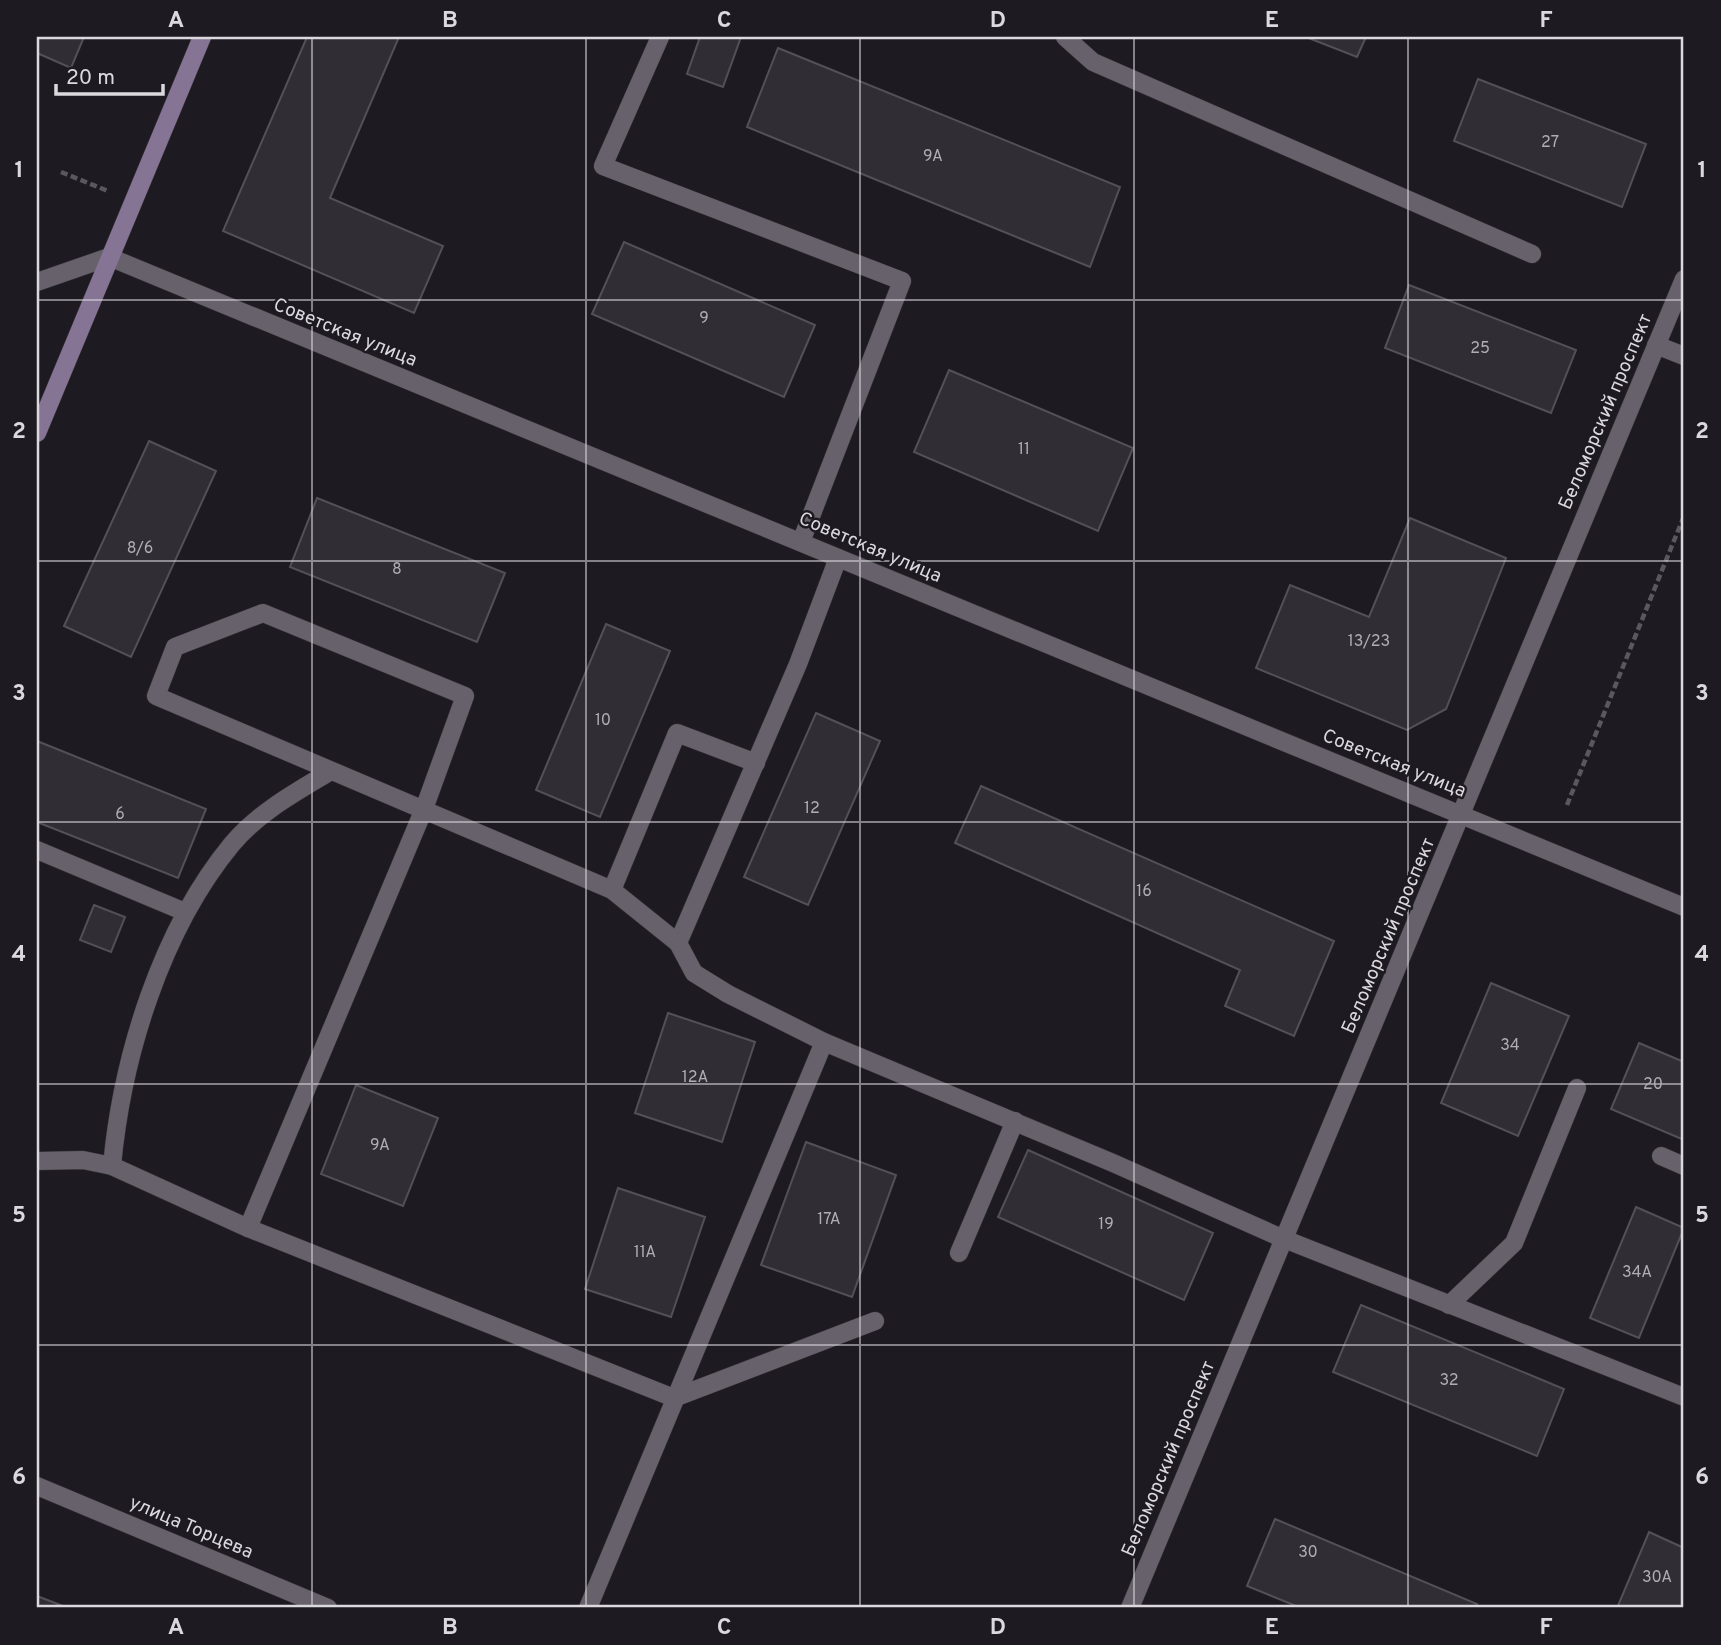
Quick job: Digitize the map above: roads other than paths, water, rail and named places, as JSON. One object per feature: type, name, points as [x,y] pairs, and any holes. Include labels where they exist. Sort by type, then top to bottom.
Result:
[{"type":"main road","points":[[37,433],[202,37]]},
{"type":"street","points":[[660,37],[603,166],[902,281],[801,542]]},
{"type":"street","points":[[1065,37],[1093,62],[1532,254]]},
{"type":"street","points":[[37,282],[109,257]]},
{"type":"street","name":"Советская улица","points":[[109,257],[1684,907]]},
{"type":"street","name":"Беломорский проспект","points":[[1130,1608],[1684,279]]},
{"type":"street","points":[[1657,345],[1684,356]]},
{"type":"street","points":[[678,943],[756,763],[838,558]]},
{"type":"street","points":[[248,1228],[424,809],[465,696],[263,613],[175,647],[156,696],[424,809],[612,890],[678,943],[694,973],[728,994],[824,1042],[1015,1121],[1284,1240],[1684,1397]]},
{"type":"street","points":[[612,890],[677,733],[756,763]]},
{"type":"street","points":[[112,1166],[116,1116],[129,1061],[145,1011],[185,912],[233,843],[273,807],[331,771]]},
{"type":"street","points":[[37,850],[185,912]]},
{"type":"street","points":[[588,1608],[824,1042]]},
{"type":"street","points":[[1449,1305],[1514,1243],[1577,1088]]},
{"type":"street","points":[[959,1254],[1015,1121]]},
{"type":"street","points":[[1661,1156],[1684,1166]]},
{"type":"street","points":[[37,1161],[83,1160],[112,1166],[248,1228],[674,1398],[875,1321]]},
{"type":"street","name":"улица Торцева","points":[[37,1486],[328,1608]]}]
